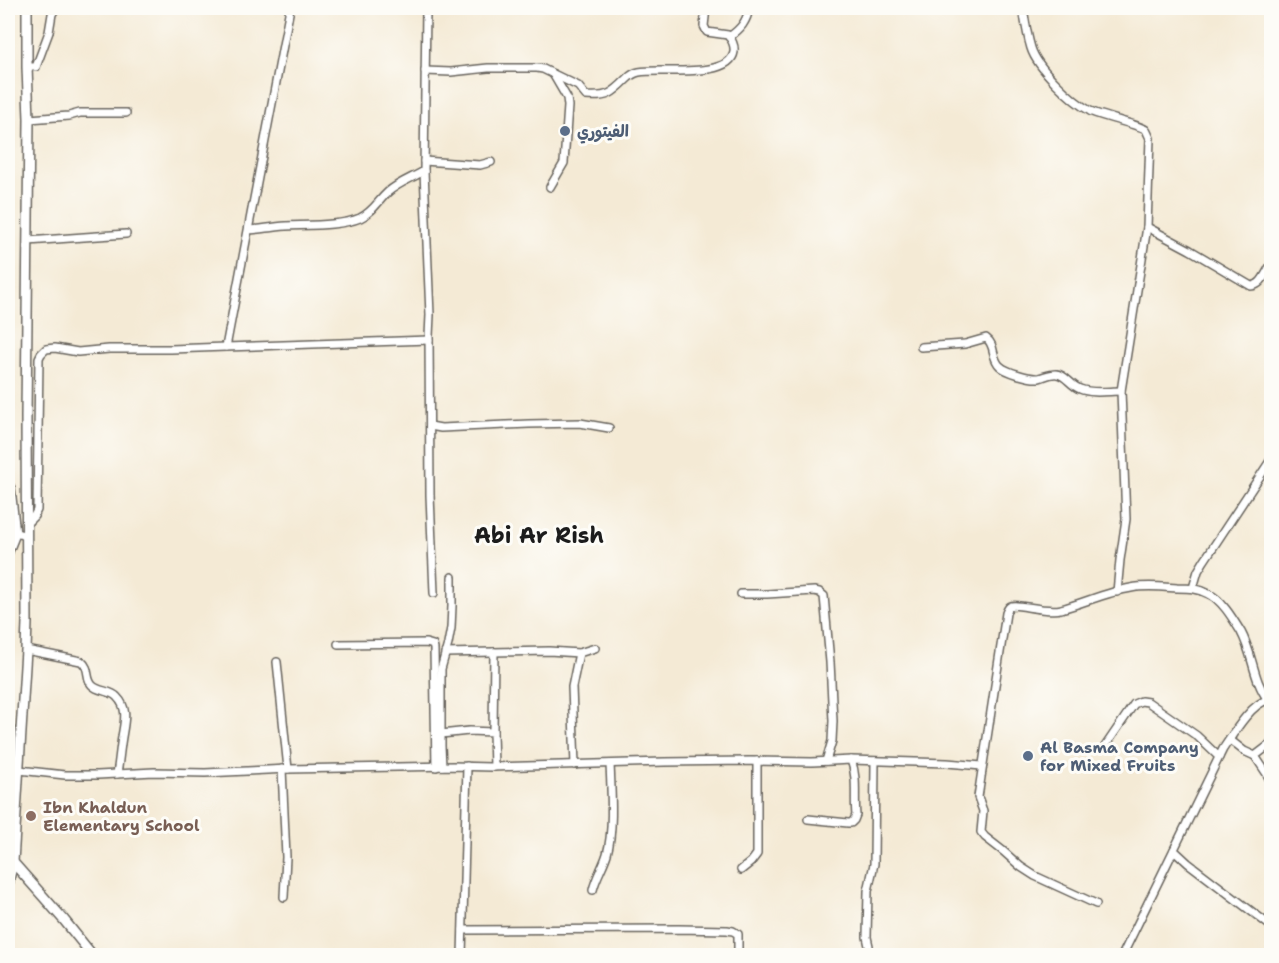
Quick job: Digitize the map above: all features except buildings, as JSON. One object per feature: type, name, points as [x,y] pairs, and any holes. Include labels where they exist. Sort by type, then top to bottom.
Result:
[{"type":"main road","points":[[8,884],[19,770],[26,650],[29,119],[27,8]]},
{"type":"main road","points":[[10,859],[93,956]]},
{"type":"street","points":[[27,67],[36,67],[56,8]]},
{"type":"street","points":[[226,347],[290,8]]},
{"type":"street","points":[[426,8],[424,171],[430,315],[430,495],[434,593]]},
{"type":"street","points":[[425,71],[451,72],[525,67],[543,69],[578,86],[586,96],[603,96],[610,94],[635,73],[713,69],[731,60],[734,52],[733,42],[728,35],[707,32],[704,26],[705,8]]},
{"type":"street","points":[[729,37],[744,23],[749,8]]},
{"type":"street","points":[[1023,8],[1031,50],[1039,64],[1060,87],[1089,110],[1141,126],[1147,130],[1150,138],[1147,227],[1121,391],[1126,519],[1117,592]]},
{"type":"street","points":[[550,187],[564,163],[568,106],[567,98],[554,74]]},
{"type":"street","points":[[29,119],[80,113],[126,113]]},
{"type":"street","points":[[424,161],[480,165],[491,162]]},
{"type":"street","points":[[249,230],[349,221],[361,217],[377,206],[397,185],[424,171]]},
{"type":"street","points":[[1147,227],[1251,286],[1259,285],[1272,263]]},
{"type":"street","points":[[28,241],[126,234]]},
{"type":"street","points":[[921,347],[965,344],[986,338],[991,343],[996,361],[1001,368],[1016,374],[1033,378],[1056,374],[1087,391],[1121,391]]},
{"type":"street","points":[[27,523],[37,510],[39,358],[46,349],[55,348],[78,352],[125,348],[171,349],[429,340]]},
{"type":"street","points":[[430,426],[441,428],[580,423],[609,428]]},
{"type":"street","points":[[1193,588],[1204,561],[1272,458]]},
{"type":"street","points":[[8,483],[11,488],[16,534],[8,555]]},
{"type":"street","points":[[8,531],[27,536]]},
{"type":"street","points":[[439,766],[441,675],[450,628],[452,577]]},
{"type":"street","points":[[1096,904],[1035,876],[1021,867],[981,832],[983,811],[978,796],[1008,609],[1015,605],[1039,610],[1058,610],[1132,588],[1156,586],[1193,588],[1211,594],[1225,608],[1241,633],[1259,687],[1270,702]]},
{"type":"street","points":[[741,594],[814,591],[824,596],[833,721],[832,741],[826,761]]},
{"type":"street","points":[[338,644],[426,643],[433,645],[439,766]]},
{"type":"street","points":[[445,653],[549,651],[579,653],[595,648]]},
{"type":"street","points":[[26,650],[81,661],[87,667],[89,679],[95,688],[113,693],[119,699],[123,707],[125,724],[117,774]]},
{"type":"street","points":[[494,652],[494,767]]},
{"type":"street","points":[[575,765],[572,687],[579,653]]},
{"type":"street","points":[[278,662],[285,769],[284,897]]},
{"type":"street","points":[[1104,748],[1134,704],[1144,701],[1197,736],[1219,757]]},
{"type":"street","points":[[1122,956],[1219,757],[1256,705],[1261,701],[1270,702]]},
{"type":"street","points":[[441,734],[469,731],[493,732]]},
{"type":"street","points":[[1230,740],[1254,756],[1272,784]]},
{"type":"street","points":[[1254,756],[1272,743]]},
{"type":"street","points":[[19,770],[65,775],[439,766],[494,767],[851,760],[982,766]]},
{"type":"street","points":[[808,819],[848,823],[854,820],[856,815],[855,771],[851,760]]},
{"type":"street","points":[[741,870],[757,854],[757,761]]},
{"type":"street","points":[[869,946],[867,937],[868,891],[874,864],[875,761]]},
{"type":"street","points":[[592,890],[609,842],[610,764]]},
{"type":"street","points":[[462,956],[467,766]]},
{"type":"street","points":[[1174,850],[1272,927]]},
{"type":"street","points":[[463,930],[727,930],[738,934],[738,956]]},
{"type":"place","name":"الفيتوري","points":[[565,131]]},
{"type":"place","name":"Al Basma Company for Mixed Fruits","points":[[1028,756]]},
{"type":"place","name":"Ibn Khaldun Elementary School","points":[[31,816]]},
{"type":"district","name":"Abi Ar Rish","points":[[539,535]]}]
